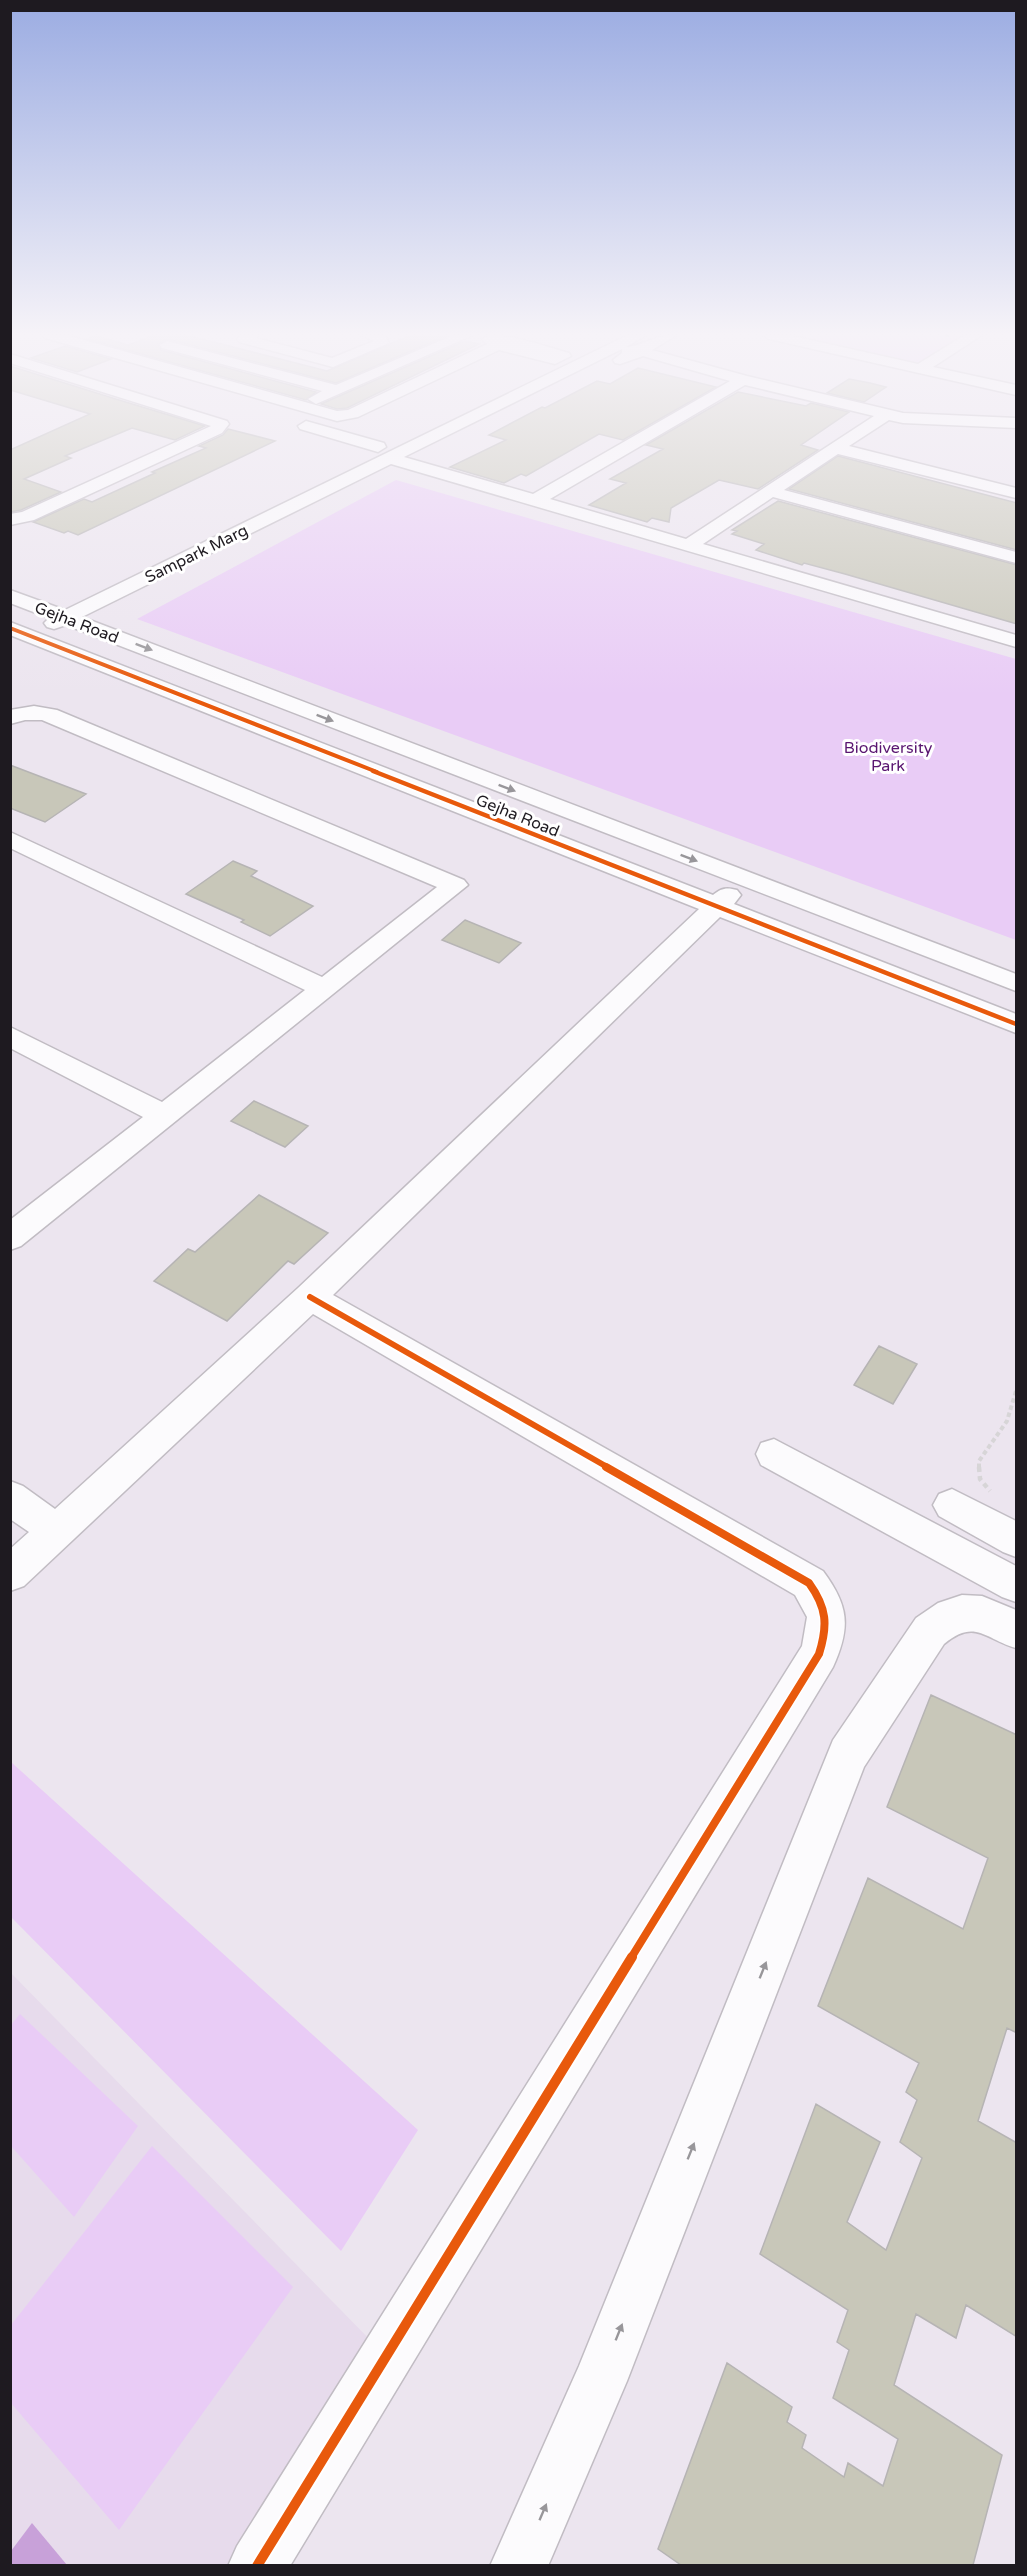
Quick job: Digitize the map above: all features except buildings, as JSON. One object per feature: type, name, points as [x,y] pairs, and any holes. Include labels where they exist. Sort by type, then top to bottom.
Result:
[{"type":"street","points":[[10,520],[28,516],[159,455]]},
{"type":"street","points":[[536,500],[613,455]]},
{"type":"street","points":[[687,546],[825,455]]},
{"type":"street","points":[[866,455],[1017,492]]},
{"type":"street","points":[[392,456],[687,546],[1017,641]]},
{"type":"street","name":"Sampark Marg","points":[[15,634],[63,617],[392,456]]},
{"type":"street","points":[[770,491],[1017,558]]},
{"type":"street","name":"Gejha Road","points":[[10,596],[1017,983]]},
{"type":"street","name":"Gejha Road","points":[[15,634],[1017,1024]]},
{"type":"street","points":[[10,718],[37,712],[50,715],[455,885],[322,987],[10,1238]]},
{"type":"street","points":[[10,839],[322,987]]},
{"type":"street","points":[[10,1574],[310,1297],[745,879]]},
{"type":"street","points":[[10,1035],[164,1115]]},
{"type":"street","points":[[257,2565],[819,1654],[827,1628],[824,1601],[809,1583],[310,1297]]},
{"type":"street","points":[[774,1454],[1017,1585]]},
{"type":"street","points":[[10,1497],[56,1532]]},
{"type":"street","points":[[952,1505],[1017,1540]]},
{"type":"street","points":[[519,2565],[600,2381],[848,1755],[930,1631],[945,1617],[962,1611],[994,1617],[1017,1630]]},
{"type":"path","points":[[993,1494],[980,1479],[979,1461],[1007,1421],[1017,1391]]},
{"type":"shaded area","points":[[10,1972],[379,2349],[241,2565],[11,2565]]},
{"type":"shaded area","points":[[32,2523],[67,2565],[11,2565],[11,2551]]},
{"type":"green space","name":"Biodiversity Park","points":[[396,480],[1016,659],[1016,940],[137,619]]},
{"type":"green space","points":[[11,1762],[418,2130],[341,2251],[11,1917]]},
{"type":"green space","points":[[20,2014],[138,2126],[74,2217],[11,2146],[11,2025]]},
{"type":"green space","points":[[152,2146],[293,2287],[119,2530],[11,2403],[11,2325]]},
{"type":"cycle path","points":[[10,628],[1016,1024]]},
{"type":"cycle path","points":[[257,2566],[819,1654],[826,1624],[825,1609],[809,1583],[310,1297]]}]
